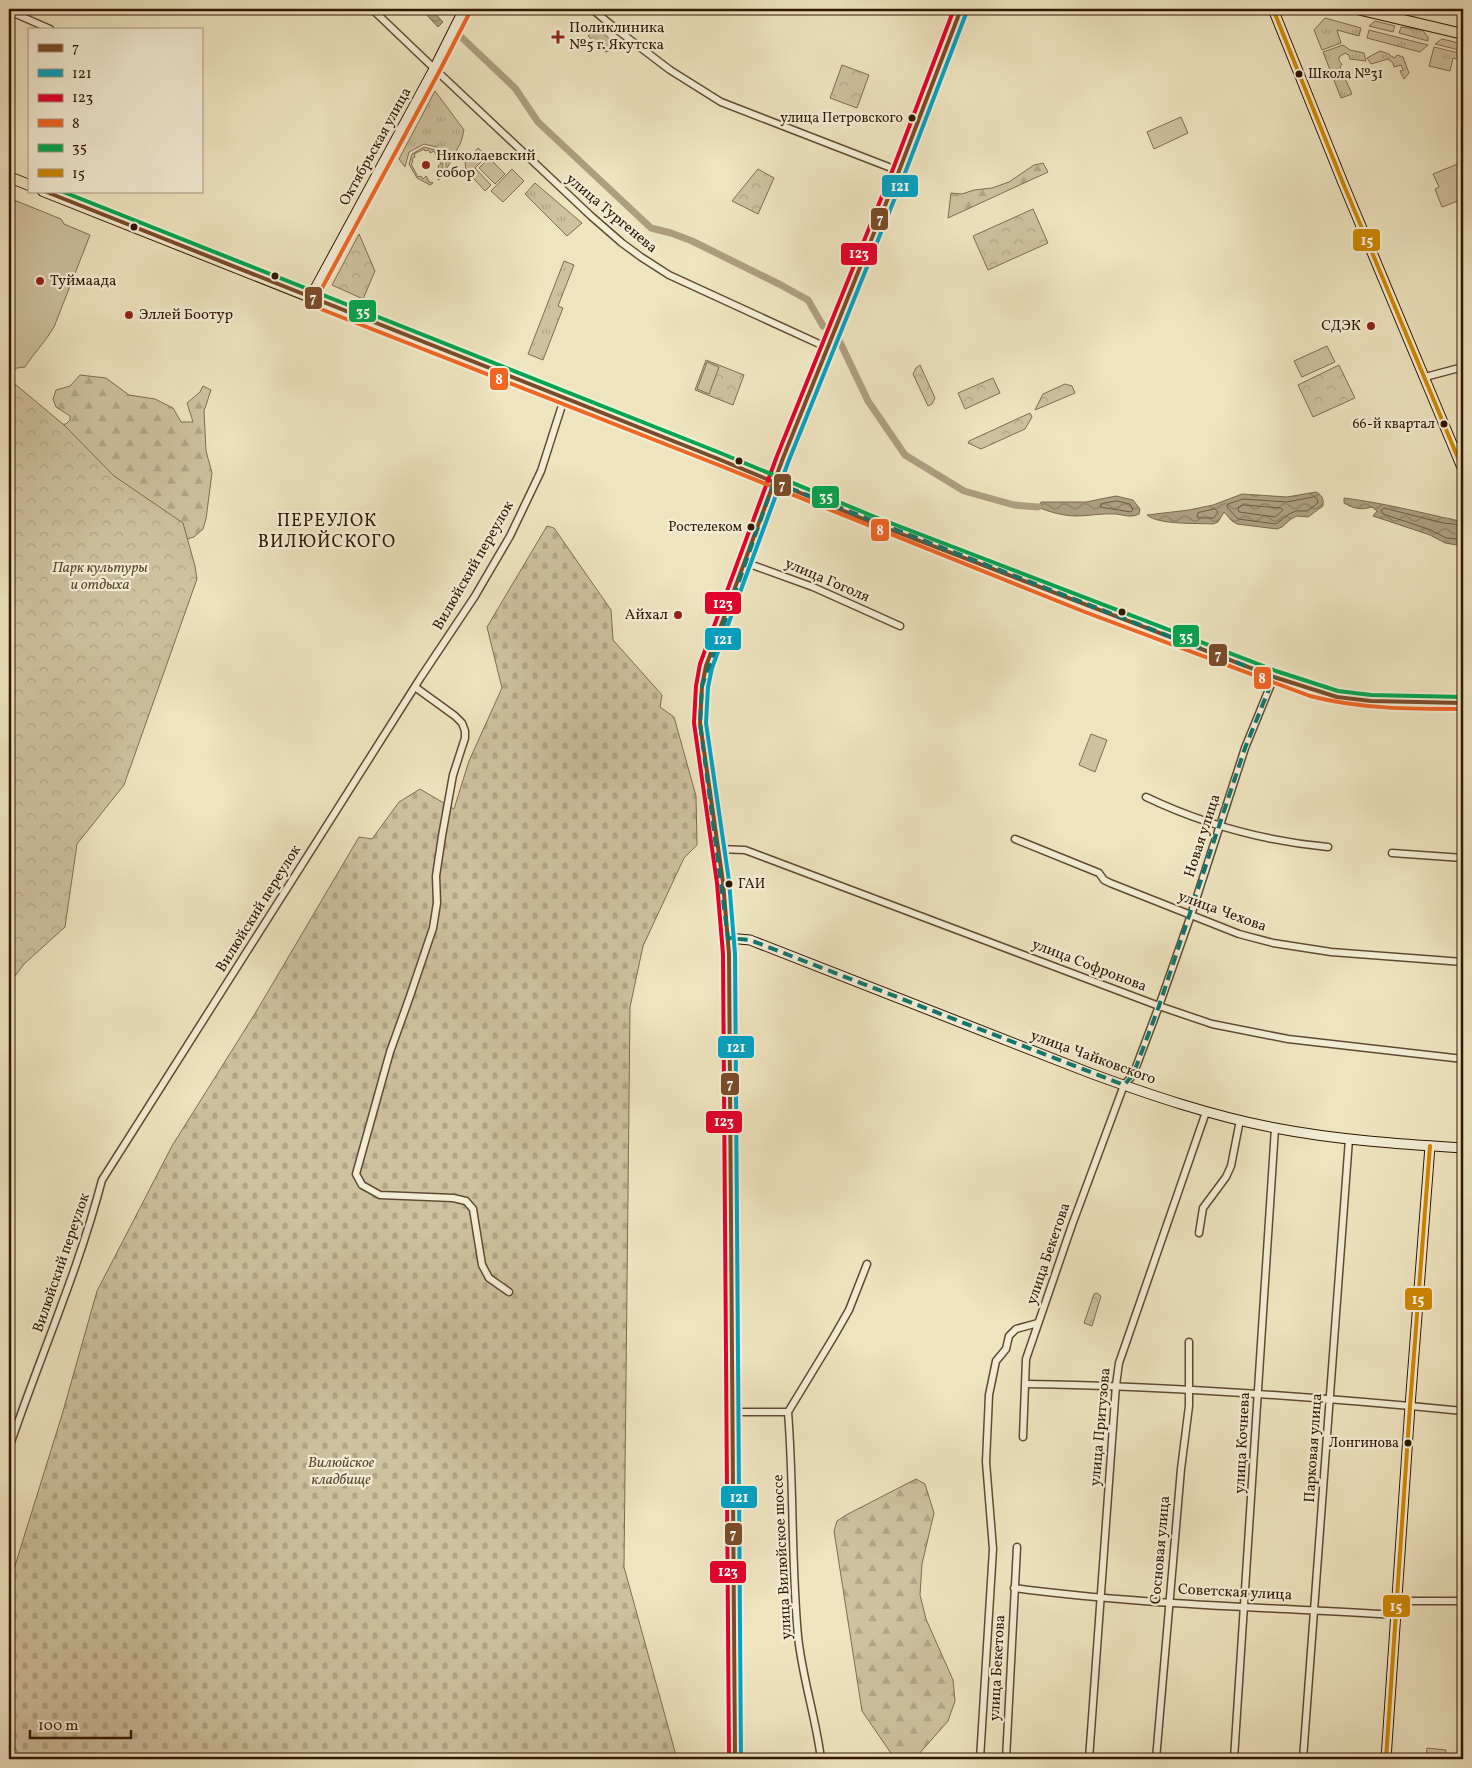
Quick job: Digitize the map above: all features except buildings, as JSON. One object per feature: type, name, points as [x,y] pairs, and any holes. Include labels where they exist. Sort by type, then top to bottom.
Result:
[{"type":"main road","name":"Октябрьская улица","points":[[310,298],[434,69],[464,9]]},
{"type":"main road","points":[[737,1759],[728,938],[718,849],[702,742],[700,705],[702,686],[706,666],[774,482],[899,171],[961,9]]},
{"type":"main road","points":[[1273,9],[1463,470]]},
{"type":"main road","points":[[1358,9],[1463,34]]},
{"type":"main road","points":[[9,177],[28,185]]},
{"type":"main road","points":[[45,192],[995,570],[1274,676],[1337,697],[1371,701],[1463,703]]},
{"type":"main road","name":"улица Чайковского","points":[[728,938],[750,940],[1124,1086],[1206,1112],[1275,1128],[1349,1139],[1463,1148]]},
{"type":"main road","points":[[1386,1759],[1430,1146]]},
{"type":"street","name":"улица Тургенева","points":[[372,9],[622,243],[669,275],[828,348]]},
{"type":"street","points":[[592,9],[616,30],[670,70],[721,102],[899,171]]},
{"type":"street","points":[[9,11],[48,28]]},
{"type":"street","points":[[1425,377],[1463,367]]},
{"type":"street","name":"Вилюйский переулок","points":[[9,1448],[73,1274],[93,1215],[102,1180],[415,687],[475,596],[510,536],[541,471],[564,399]]},
{"type":"street","name":"улица Гоголя","points":[[744,562],[813,587],[900,626]]},
{"type":"street","name":"Новая улица","points":[[1124,1086],[1133,1075],[1159,1006],[1191,915],[1245,748],[1274,676]]},
{"type":"street","points":[[415,687],[462,723],[465,738],[453,774],[436,876],[437,903],[433,928],[390,1052],[356,1174],[362,1185],[380,1195],[452,1198],[466,1201],[473,1209],[482,1265],[489,1278],[509,1292]]},
{"type":"street","points":[[1146,797],[1219,827],[1244,834],[1290,843],[1328,847]]},
{"type":"street","name":"улица Чехова","points":[[1015,839],[1099,873],[1104,880],[1110,883],[1239,934],[1273,943],[1331,952],[1463,962]]},
{"type":"street","name":"улица Софронова","points":[[718,849],[745,850],[1159,1006],[1212,1024],[1288,1040],[1463,1059]]},
{"type":"street","points":[[1392,853],[1463,858]]},
{"type":"street","name":"улица Бекетова","points":[[1023,1437],[1026,1359],[1072,1225],[1124,1086]]},
{"type":"street","name":"улица Притузова","points":[[1088,1759],[1116,1386],[1120,1357],[1206,1112]]},
{"type":"street","points":[[1199,1233],[1203,1208],[1231,1166],[1240,1120]]},
{"type":"street","name":"улица Кочнева","points":[[1234,1759],[1275,1128]]},
{"type":"street","name":"Парковая улица","points":[[1303,1759],[1349,1139]]},
{"type":"street","points":[[732,1412],[788,1412],[849,1310],[867,1264]]},
{"type":"street","points":[[980,1759],[993,1550],[986,1462],[989,1395],[996,1362],[1006,1349],[1012,1333],[1038,1323]]},
{"type":"street","name":"Сосновая улица","points":[[1156,1759],[1168,1602],[1181,1470],[1190,1406],[1189,1342]]},
{"type":"street","points":[[1026,1384],[1116,1386],[1330,1399],[1463,1411]]},
{"type":"street","name":"улица Вилюйское шоссе","points":[[788,1412],[793,1564],[799,1638],[820,1759]]},
{"type":"street","name":"улица Бекетова","points":[[1006,1759],[1016,1547]]},
{"type":"street","name":"Советская улица","points":[[1014,1588],[1046,1593],[1168,1602],[1395,1615]]},
{"type":"street","points":[[1396,1601],[1463,1601]]},
{"type":"highlighted area","points":[[774,482],[1274,677],[1245,748],[1159,1006],[1133,1075],[1124,1085],[750,940],[728,938],[700,723],[702,686]]},
{"type":"green space","points":[[1325,18],[1361,28],[1359,36],[1337,30],[1341,43],[1322,50],[1314,30]]},
{"type":"green space","points":[[1375,21],[1395,26],[1393,32],[1369,26]]},
{"type":"green space","points":[[596,27],[619,47],[606,52],[588,36]]},
{"type":"green space","points":[[1401,27],[1422,30],[1428,37],[1428,41],[1399,33]]},
{"type":"green space","points":[[1369,30],[1428,45],[1420,52],[1367,38]]},
{"type":"green space","points":[[1442,39],[1463,44],[1463,51],[1435,44]]},
{"type":"green space","points":[[1343,45],[1350,50],[1364,53],[1366,61],[1350,59],[1349,55],[1345,53],[1339,57],[1339,61],[1342,64],[1340,67],[1352,94],[1341,98],[1323,52]]},
{"type":"green space","points":[[1434,47],[1463,54],[1463,61],[1453,58],[1450,71],[1429,66]]},
{"type":"green space","points":[[1380,51],[1395,58],[1397,55],[1403,57],[1409,73],[1404,79],[1400,71],[1403,70],[1401,65],[1394,67],[1393,63],[1388,59],[1371,64],[1367,58]]},
{"type":"green space","points":[[842,65],[869,75],[857,108],[830,98]]},
{"type":"green space","points":[[435,91],[464,130],[461,142],[446,170],[446,163],[437,147],[424,144],[409,152],[405,167],[399,159]]},
{"type":"green space","points":[[1181,117],[1188,133],[1154,149],[1147,132]]},
{"type":"green space","points":[[424,147],[435,150],[443,164],[442,178],[438,180],[440,177],[436,171],[441,164],[434,151],[430,153],[429,150],[425,151],[424,149],[414,154],[415,157],[412,159],[413,162],[411,164],[418,177],[421,176],[423,179],[426,176],[430,183],[433,183],[430,185],[417,178],[409,164],[412,154]]},
{"type":"green space","points":[[478,148],[487,156],[475,168],[491,185],[485,191],[466,170],[465,161]]},
{"type":"green space","points":[[489,158],[505,174],[495,184],[479,168]]},
{"type":"green space","points":[[1043,163],[1048,172],[948,218],[951,193],[962,194],[974,190],[992,188],[1009,182],[1034,165]]},
{"type":"green space","points":[[1460,163],[1463,172],[1463,199],[1442,207],[1435,189],[1439,187],[1433,174]]},
{"type":"green space","points":[[512,169],[524,181],[503,202],[491,191]]},
{"type":"green space","points":[[758,169],[774,178],[758,214],[732,201]]},
{"type":"green space","points":[[535,183],[582,223],[567,236],[525,194]]},
{"type":"green space","name":"Туймаада","points":[[9,198],[61,219],[64,224],[90,235],[54,327],[25,367],[10,369],[9,371]]},
{"type":"green space","points":[[1033,209],[1048,243],[988,270],[973,236]]},
{"type":"green space","points":[[359,234],[375,271],[363,299],[332,285]]},
{"type":"green space","points":[[564,261],[574,265],[558,306],[563,308],[543,360],[528,354]]},
{"type":"green space","points":[[1327,346],[1335,362],[1302,377],[1294,361]]},
{"type":"green space","points":[[706,360],[744,375],[733,405],[695,390]]},
{"type":"green space","points":[[707,362],[719,367],[709,394],[697,389]]},
{"type":"green space","points":[[920,365],[935,398],[932,404],[928,406],[913,374]]},
{"type":"green space","points":[[1339,365],[1355,398],[1313,417],[1298,385]]},
{"type":"green space","points":[[80,375],[106,378],[129,395],[155,399],[173,408],[181,422],[193,422],[187,403],[200,392],[203,386],[211,390],[204,411],[206,451],[212,473],[206,519],[203,529],[194,537],[169,544],[9,416],[36,428],[66,424],[70,420],[70,416],[56,407],[53,399],[56,390],[70,386]]},
{"type":"green space","points":[[993,378],[1000,393],[965,409],[958,393]]},
{"type":"green space","name":"Парк культуры и отдыха","points":[[9,379],[64,425],[114,476],[183,523],[197,579],[124,785],[77,844],[65,927],[24,964],[9,984]]},
{"type":"green space","points":[[1065,384],[1072,386],[1075,393],[1035,410],[1043,394]]},
{"type":"green space","points":[[1030,413],[1032,417],[1025,429],[981,449],[968,443],[969,441]]},
{"type":"green space","name":"Вилюйское кладбище","points":[[547,526],[554,528],[611,610],[613,640],[662,695],[660,707],[674,717],[696,796],[697,845],[684,858],[643,946],[630,1007],[624,1567],[677,1759],[21,1759],[9,1737],[9,1585],[62,1415],[97,1291],[172,1146],[256,1012],[359,837],[372,839],[399,802],[420,789],[454,809],[469,761],[502,688],[487,627]]},
{"type":"green space","points":[[1091,734],[1107,740],[1095,772],[1079,765]]},
{"type":"green space","points":[[1097,1293],[1101,1296],[1092,1326],[1084,1323],[1094,1294]]},
{"type":"green space","points":[[916,1479],[925,1484],[934,1513],[922,1564],[920,1595],[926,1619],[953,1680],[955,1701],[948,1721],[918,1755],[918,1759],[895,1759],[862,1711],[834,1531],[837,1521],[846,1515]]},
{"type":"green space","points":[[1427,1748],[1446,1750],[1445,1756],[1463,1757],[1463,1759],[1426,1759]]},
{"type":"water","points":[[421,9],[431,9],[443,22],[438,27]]},
{"type":"water","points":[[1316,492],[1322,498],[1323,506],[1308,517],[1297,516],[1277,529],[1237,524],[1224,512],[1218,522],[1213,524],[1168,522],[1147,515],[1213,505],[1242,494],[1287,497]]},
{"type":"water","points":[[1116,496],[1133,500],[1140,509],[1139,514],[1130,516],[1111,514],[1072,516],[1038,507],[1041,502],[1086,502]]},
{"type":"water","points":[[1344,498],[1391,506],[1457,521],[1463,524],[1463,542],[1457,545],[1445,543],[1430,535],[1373,516],[1377,511],[1372,507],[1361,509],[1351,507],[1344,503]]},
{"type":"waterway","points":[[458,34],[515,88],[538,122],[651,228],[692,241],[808,300],[823,326]]},
{"type":"waterway","points":[[838,338],[868,401],[905,455],[964,491],[1014,505],[1038,507]]},
{"type":"transit line","name":"123","points":[[729,1759],[723,954],[717,883],[694,723],[696,686],[700,664],[777,456],[893,169],[954,9]]},
{"type":"transit line","name":"7","points":[[735,1759],[729,954],[723,882],[700,723],[702,686],[706,666],[783,458],[899,171],[961,9]]},
{"type":"transit line","name":"15","points":[[1273,9],[1343,183],[1463,470]]},
{"type":"transit line","name":"121","points":[[741,1759],[735,954],[729,881],[706,723],[708,687],[712,668],[789,460],[905,173],[967,11]]},
{"type":"transit line","name":"8","points":[[315,301],[470,12]]},
{"type":"transit line","name":"7","points":[[47,192],[716,458],[873,523],[1274,677],[1337,697],[1371,701],[1463,703]]},
{"type":"transit line","name":"35","points":[[64,192],[718,452],[875,517],[1276,671],[1338,691],[1371,695],[1463,697]]},
{"type":"transit line","name":"8","points":[[308,304],[716,464],[1085,612],[1310,696],[1367,706],[1463,709]]},
{"type":"transit line","name":"15","points":[[1386,1759],[1430,1146]]},
{"type":"place","name":"Поликлиника №5 г. Якутска","points":[[558,37]]},
{"type":"place","name":"Школа №31","points":[[1299,74]]},
{"type":"place","name":"улица Петровского","points":[[912,118]]},
{"type":"place","name":"Николаевский собор","points":[[426,165]]},
{"type":"place","name":"Туймаада","points":[[40,281]]},
{"type":"place","name":"Эллей Боотур","points":[[129,315]]},
{"type":"place","name":"СДЭК","points":[[1371,326]]},
{"type":"place","name":"66-й квартал","points":[[1444,424]]},
{"type":"place","name":"Ростелеком","points":[[751,527]]},
{"type":"place","name":"Айхал","points":[[678,615]]},
{"type":"place","name":"ГАИ","points":[[729,884]]},
{"type":"place","name":"Лонгинова","points":[[1408,1443]]},
{"type":"district","name":"ПЕРЕУЛОК ВИЛЮЙСКОГО","points":[[327,531]]}]
